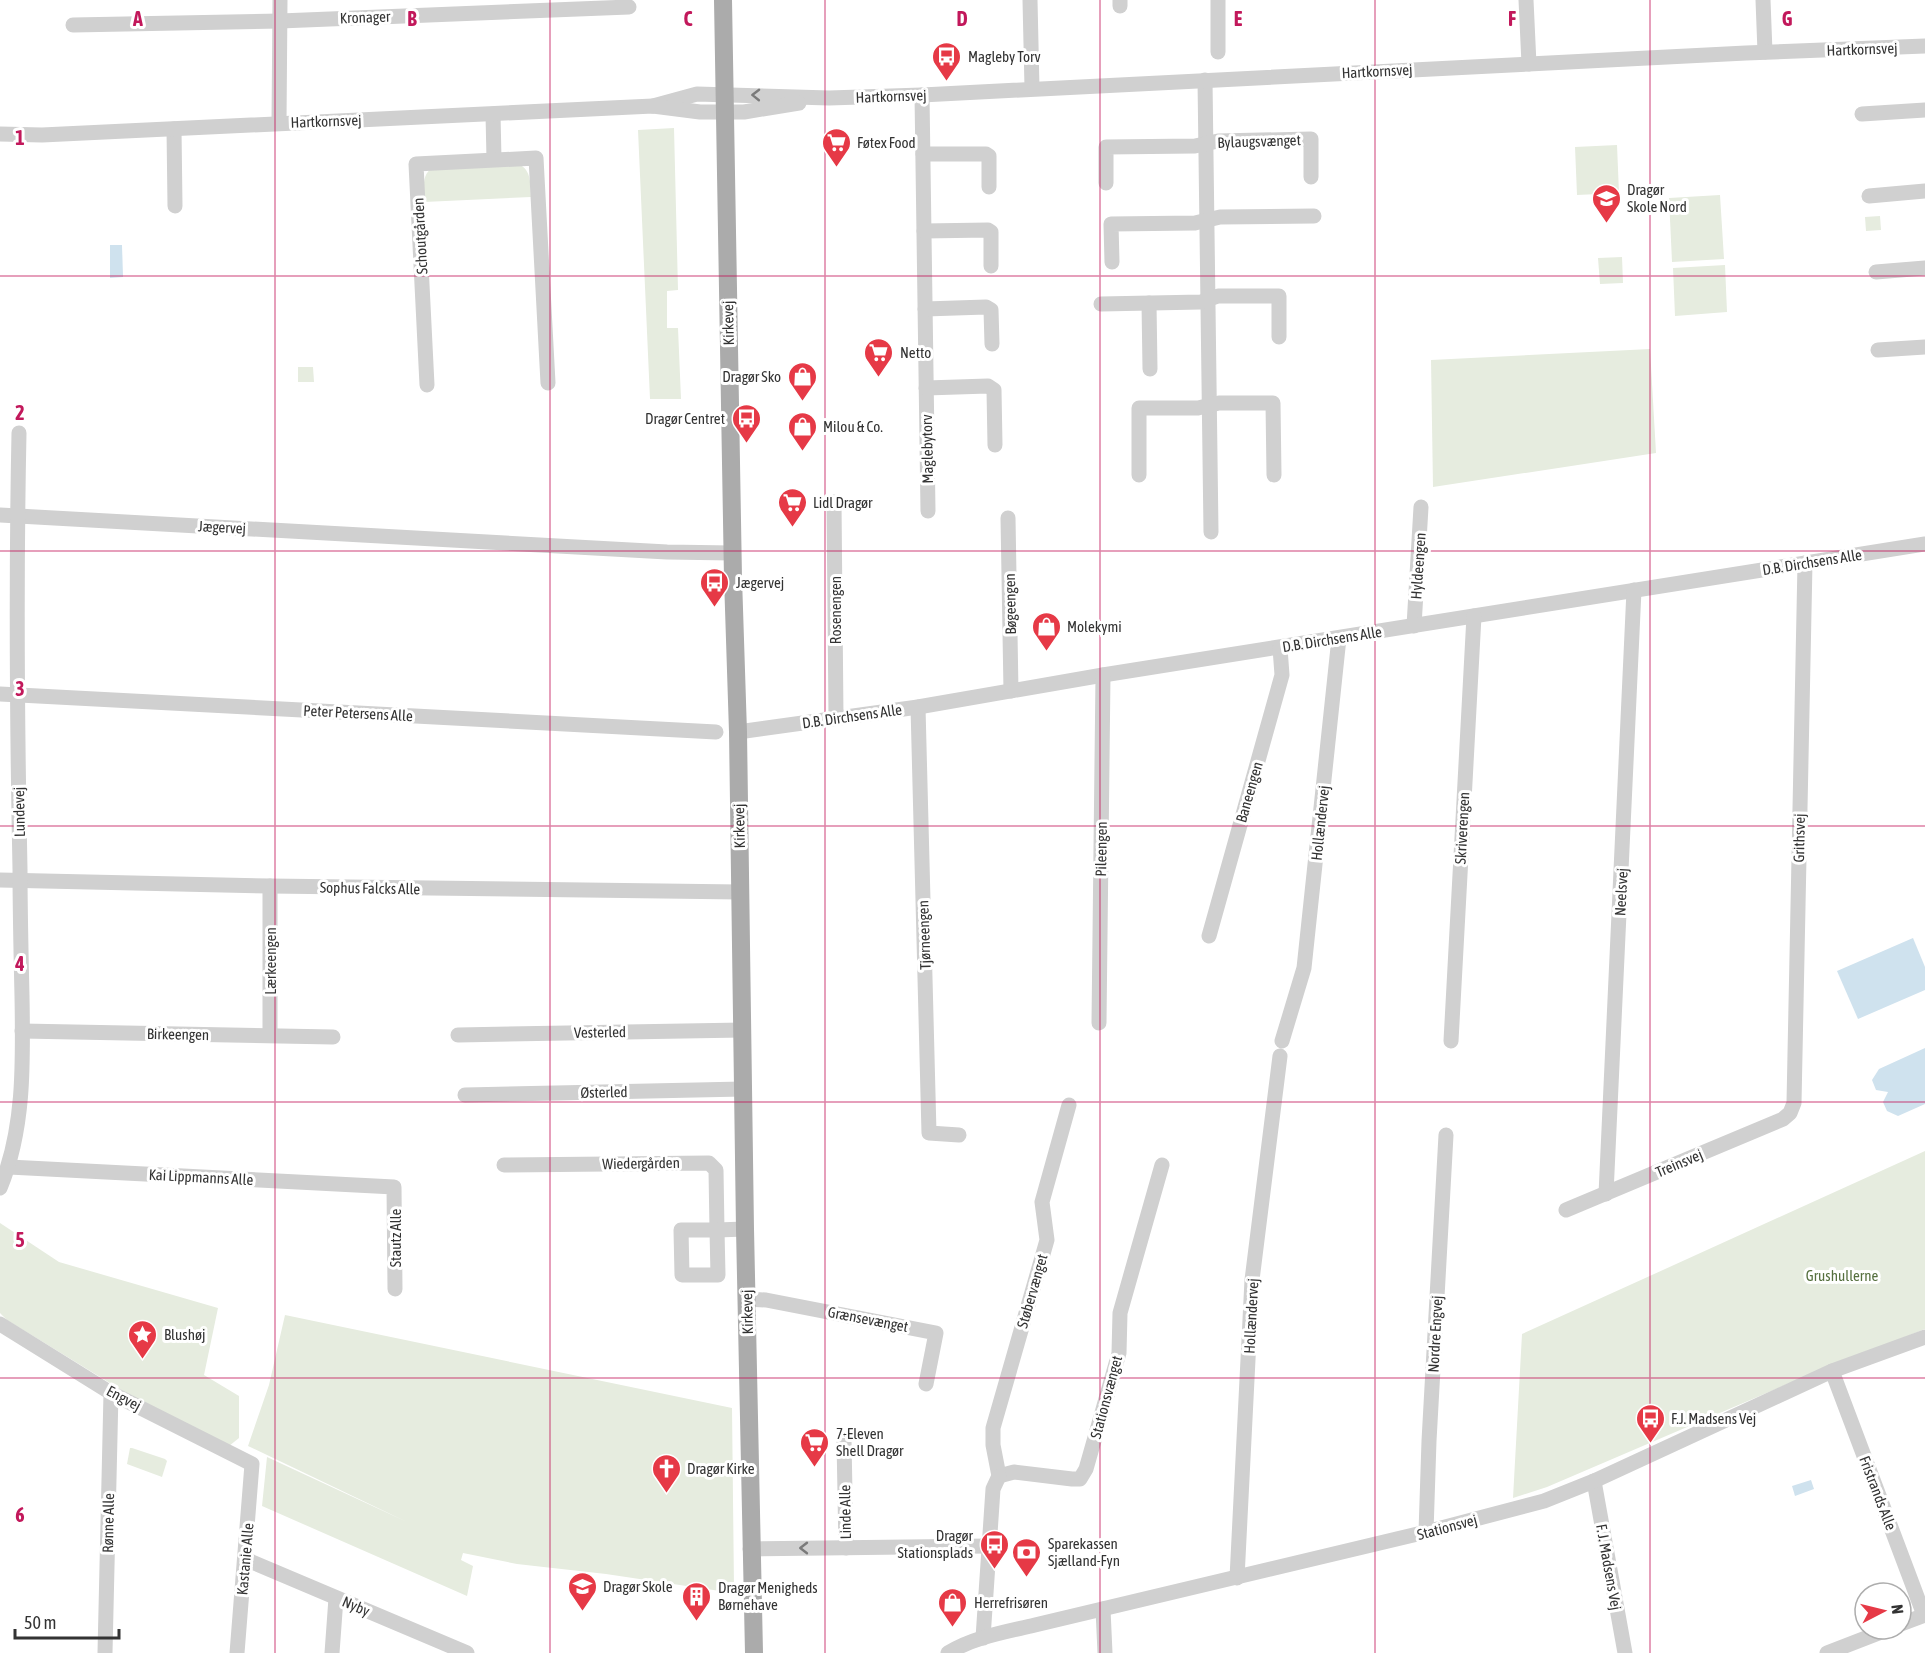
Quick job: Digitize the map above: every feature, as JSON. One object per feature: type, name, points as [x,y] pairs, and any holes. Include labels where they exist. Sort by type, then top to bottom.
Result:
[{"type":"main road","name":"Kirkevej","points":[[723,0],[732,554],[738,732],[750,1549],[754,1653]]},
{"type":"street","points":[[279,123],[280,0]]},
{"type":"street","points":[[1030,0],[1032,88]]},
{"type":"street","points":[[1218,0],[1218,52]]},
{"type":"street","points":[[1526,0],[1529,64]]},
{"type":"street","points":[[1763,0],[1765,52]]},
{"type":"street","name":"Kronager","points":[[73,25],[280,21],[629,7]]},
{"type":"street","name":"Hartkornsvej","points":[[0,134],[42,135],[652,106],[700,112],[725,103],[749,111],[829,98],[1925,46]]},
{"type":"street","name":"Bylaugsvænget","points":[[1205,80],[1211,532]]},
{"type":"street","name":"Maglebytorv","points":[[922,95],[928,511]]},
{"type":"street","points":[[1862,114],[1925,110]]},
{"type":"street","points":[[493,114],[494,159]]},
{"type":"street","points":[[174,129],[175,206]]},
{"type":"street","name":"Bylaugsvænget","points":[[1106,183],[1106,147],[1195,146],[1218,141],[1311,139],[1311,177]]},
{"type":"street","points":[[923,154],[986,154],[989,156],[989,187]]},
{"type":"street","name":"Schoutgården","points":[[427,385],[416,164],[494,159],[536,158],[548,382]]},
{"type":"street","points":[[1869,196],[1925,191]]},
{"type":"street","points":[[1112,262],[1111,224],[1195,223],[1220,217],[1314,216]]},
{"type":"street","points":[[924,231],[988,230],[991,232],[991,266]]},
{"type":"street","points":[[1876,272],[1925,268]]},
{"type":"street","points":[[1101,304],[1201,302],[1218,296],[1279,296],[1280,337]]},
{"type":"street","points":[[1149,303],[1150,369]]},
{"type":"street","points":[[925,309],[986,307],[991,310],[992,344]]},
{"type":"street","points":[[1878,350],[1925,346]]},
{"type":"street","points":[[926,388],[988,386],[994,390],[995,446]]},
{"type":"street","points":[[1139,475],[1139,408],[1198,408],[1219,403],[1273,403],[1274,475]]},
{"type":"street","name":"Lundevej","points":[[0,1188],[9,1167],[21,1097],[17,695],[19,433]]},
{"type":"street","name":"Rosenengen","points":[[834,502],[836,717]]},
{"type":"street","name":"Hyldeengen","points":[[1414,626],[1421,507]]},
{"type":"street","name":"Jægervej","points":[[0,514],[732,554]]},
{"type":"street","name":"Bøgeengen","points":[[1008,518],[1011,691]]},
{"type":"street","name":"D.B. Dirchsens Alle","points":[[738,732],[918,707],[1103,675],[1925,544]]},
{"type":"street","name":"Grithsvej","points":[[1790,1113],[1794,1103],[1805,563]]},
{"type":"street","name":"Neelsvej","points":[[1606,1194],[1635,590]]},
{"type":"street","name":"Skriverengen","points":[[1451,1041],[1474,616]]},
{"type":"street","name":"Hollændervej","points":[[1237,1578],[1252,1280],[1281,1049],[1304,968],[1340,638]]},
{"type":"street","name":"Baneengen","points":[[1209,936],[1282,675],[1280,648]]},
{"type":"street","name":"Pileengen","points":[[1099,1023],[1103,675]]},
{"type":"street","name":"Peter Petersens Alle","points":[[0,694],[716,732]]},
{"type":"street","name":"Tjørneengen","points":[[918,707],[929,1132],[959,1135]]},
{"type":"street","name":"Sophus Falcks Alle","points":[[0,880],[740,892]]},
{"type":"street","name":"Lærkeengen","points":[[270,886],[270,1035]]},
{"type":"street","name":"Vesterled","points":[[458,1035],[743,1030]]},
{"type":"street","name":"Birkeengen","points":[[22,1031],[333,1037]]},
{"type":"street","name":"Østerled","points":[[465,1095],[743,1089]]},
{"type":"street","name":"Støbervænget","points":[[999,1476],[993,1445],[993,1428],[1047,1240],[1042,1202],[1069,1105]]},
{"type":"street","name":"Treinsvej","points":[[1566,1210],[1783,1119],[1790,1113]]},
{"type":"street","name":"Nordre Engvej","points":[[1426,1533],[1446,1135]]},
{"type":"street","name":"Wiedergården","points":[[504,1165],[709,1163],[716,1170],[717,1230],[745,1229]]},
{"type":"street","name":"Stationsvænget","points":[[999,1476],[1014,1472],[1080,1479],[1086,1469],[1119,1353],[1120,1313],[1162,1165]]},
{"type":"street","name":"Kai Lippmanns Alle","points":[[9,1167],[394,1187]]},
{"type":"street","name":"Stautz Alle","points":[[394,1187],[395,1289]]},
{"type":"street","name":"Grænsevænget","points":[[747,1299],[766,1300],[936,1333],[926,1384]]},
{"type":"street","name":"Engvej","points":[[0,1324],[111,1393],[252,1464]]},
{"type":"street","name":"Stationsvej","points":[[948,1653],[983,1638],[1426,1533],[1544,1501],[1594,1481],[1832,1371],[1925,1337]]},
{"type":"street","name":"Fristrands Alle","points":[[1832,1371],[1924,1615]]},
{"type":"street","name":"Rønne Alle","points":[[105,1653],[111,1393]]},
{"type":"street","name":"Linde Alle","points":[[844,1440],[846,1548]]},
{"type":"street","name":"Kastanie Alle","points":[[237,1653],[252,1464]]},
{"type":"street","points":[[983,1638],[993,1489],[999,1476]]},
{"type":"street","name":"F. J. Madsens Vej","points":[[1594,1481],[1625,1653]]},
{"type":"street","name":"Linde Alle","points":[[750,1549],[989,1546]]},
{"type":"street","name":"Nyby","points":[[244,1559],[467,1653]]},
{"type":"street","points":[[332,1653],[336,1598]]},
{"type":"street","points":[[1103,1609],[1105,1653]]},
{"type":"street","points":[[1827,1653],[1858,1641]]},
{"type":"green space","points":[[674,128],[678,290],[667,291],[667,328],[678,328],[681,399],[650,399],[638,130]]},
{"type":"green space","points":[[1617,145],[1619,193],[1577,195],[1575,147]]},
{"type":"green space","points":[[519,164],[528,174],[531,197],[424,202],[425,178],[433,167]]},
{"type":"green space","points":[[1720,195],[1724,259],[1672,262],[1669,198]]},
{"type":"green space","points":[[1880,216],[1881,230],[1866,231],[1865,217]]},
{"type":"green space","points":[[1622,257],[1623,283],[1600,284],[1598,258]]},
{"type":"green space","points":[[1725,265],[1727,312],[1675,316],[1673,268]]},
{"type":"green space","points":[[1650,349],[1656,453],[1433,487],[1431,360]]},
{"type":"green space","points":[[298,367],[313,367],[314,382],[298,382]]},
{"type":"green space","name":"Grushullerne","points":[[1925,1151],[1925,1329],[1799,1379],[1547,1487],[1513,1498],[1522,1334]]},
{"type":"green space","points":[[0,1223],[59,1262],[218,1308],[204,1375],[239,1396],[239,1438],[229,1446],[123,1391],[7,1320],[0,1313]]},
{"type":"green space","name":"Dragør Kirke","points":[[285,1315],[732,1408],[734,1589],[721,1587],[720,1591],[606,1574],[517,1564],[463,1553],[461,1560],[473,1566],[467,1596],[262,1506],[267,1457],[407,1522],[248,1446],[269,1385]]},
{"type":"green space","points":[[130,1448],[165,1459],[167,1461],[162,1477],[127,1464]]},
{"type":"water","points":[[110,245],[122,245],[123,277],[110,278]]},
{"type":"water","points":[[1913,938],[1925,967],[1925,990],[1858,1019],[1837,971]]},
{"type":"water","points":[[1925,1048],[1925,1104],[1898,1116],[1887,1111],[1883,1102],[1888,1092],[1876,1090],[1872,1080],[1879,1069]]},
{"type":"water","points":[[1811,1480],[1814,1489],[1795,1496],[1792,1486]]},
{"type":"place","name":"Magleby Torv","points":[[947,82]]},
{"type":"place","name":"Føtex Food","points":[[836,168]]},
{"type":"place","name":"Dragør Skole Nord","points":[[1606,224]]},
{"type":"place","name":"Netto","points":[[879,378]]},
{"type":"place","name":"Dragør Sko","points":[[802,402]]},
{"type":"place","name":"Dragør Centret","points":[[746,444]]},
{"type":"place","name":"Milou & Co.","points":[[802,452]]},
{"type":"place","name":"Lidl Dragør","points":[[792,528]]},
{"type":"place","name":"Jægervej","points":[[715,608]]},
{"type":"place","name":"Molekymi","points":[[1046,652]]},
{"type":"place","name":"Blushøj","points":[[143,1360]]},
{"type":"place","name":"F.J. Madsens Vej","points":[[1650,1444]]},
{"type":"place","name":"7-Eleven Shell Dragør","points":[[815,1468]]},
{"type":"place","name":"Dragør Kirke","points":[[666,1494]]},
{"type":"place","name":"Dragør Stationsplads","points":[[994,1570]]},
{"type":"place","name":"Sparekassen Sjælland-Fyn","points":[[1027,1578]]},
{"type":"place","name":"Dragør Skole","points":[[582,1612]]},
{"type":"place","name":"Dragør Menigheds Børnehave","points":[[697,1622]]},
{"type":"place","name":"Herrefrisøren","points":[[953,1628]]}]
